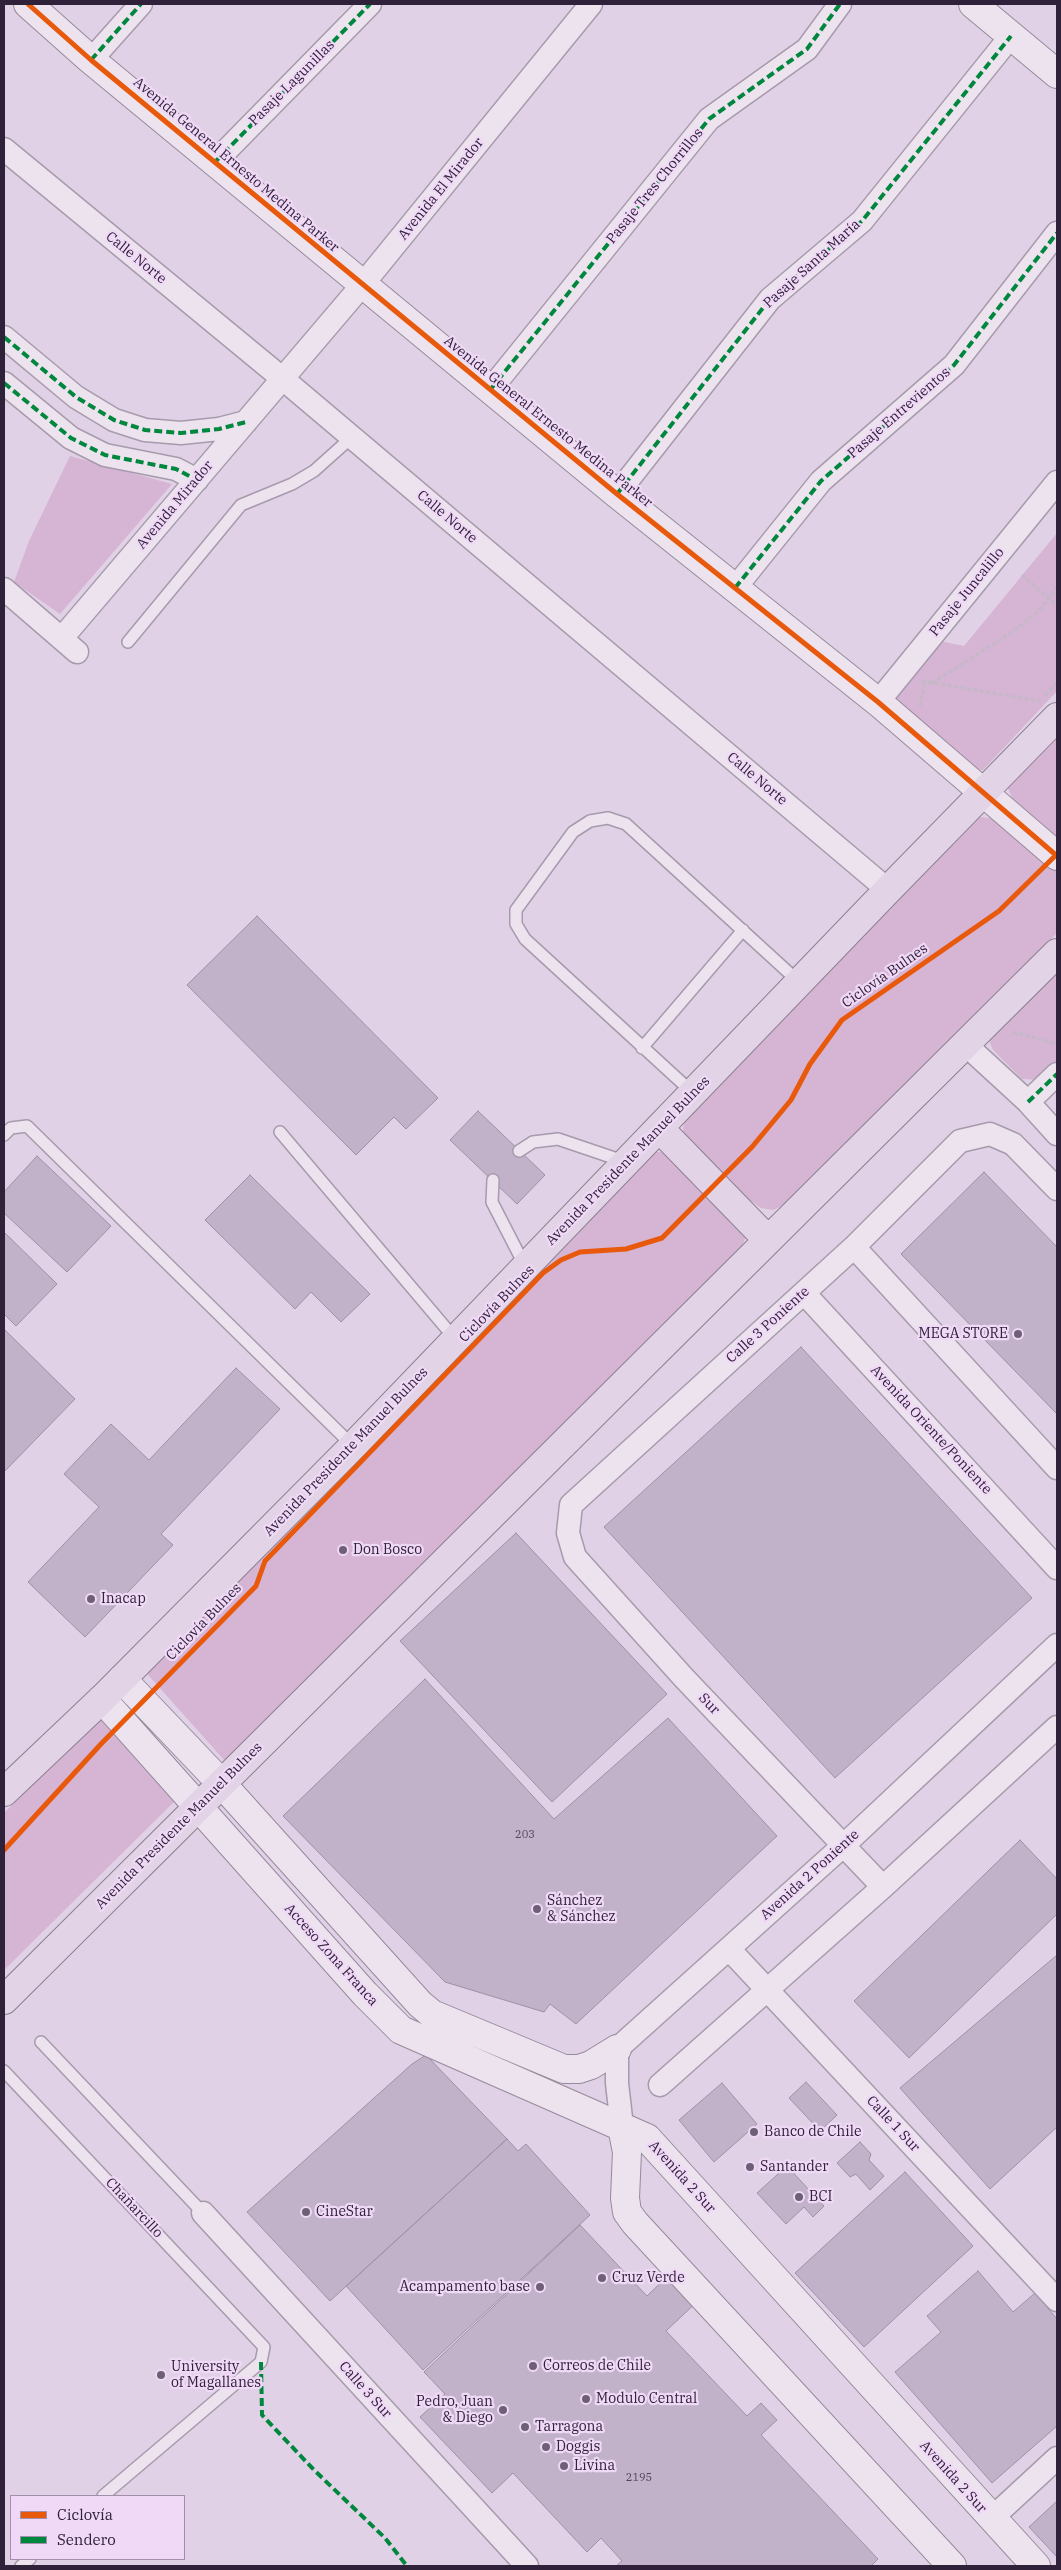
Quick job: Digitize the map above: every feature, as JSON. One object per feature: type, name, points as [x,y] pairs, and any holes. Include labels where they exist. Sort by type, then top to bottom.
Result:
[{"type":"main road","name":"Avenida Presidente Manuel Bulnes","points":[[4,1792],[102,1699],[353,1446],[660,1129],[799,982],[983,794],[1048,709]]},
{"type":"main road","name":"Avenida Presidente Manuel Bulnes","points":[[4,2000],[1057,953]]},
{"type":"main road","points":[[660,1129],[768,1240]]},
{"type":"street","name":"Avenida General Ernesto Medina Parker","points":[[28,4],[91,60],[616,494],[878,702],[1057,856]]},
{"type":"street","points":[[91,60],[142,4]]},
{"type":"street","name":"Pasaje Lagunillas","points":[[215,162],[370,4]]},
{"type":"street","name":"Avenida El Mirador","points":[[286,375],[363,284],[591,4]]},
{"type":"street","name":"Pasaje Tres Chorrillos","points":[[490,390],[709,119],[807,49],[840,4]]},
{"type":"street","points":[[973,4],[1057,74]]},
{"type":"street","name":"Pasaje Santa María","points":[[616,494],[770,299],[862,221],[1012,36]]},
{"type":"street","name":"Calle Norte","points":[[4,149],[286,375],[352,437],[888,890]]},
{"type":"street","name":"Pasaje Entrevientos","points":[[735,588],[821,482],[954,365],[1057,233]]},
{"type":"street","points":[[4,337],[76,397],[114,420],[145,430],[181,433],[246,422]]},
{"type":"street","name":"Avenida Mirador","points":[[4,588],[69,645],[197,480],[286,375]]},
{"type":"street","points":[[4,383],[80,442],[106,455],[176,470],[197,480]]},
{"type":"street","name":"Pasaje Juncalillo","points":[[878,702],[1057,482]]},
{"type":"street","points":[[966,1045],[1028,1102],[1057,1134]]},
{"type":"street","points":[[1028,1102],[1057,1074]]},
{"type":"street","name":"Calle 3 Poniente","points":[[571,1505],[854,1246],[960,1141],[990,1134],[1013,1144],[1057,1189]]},
{"type":"street","points":[[854,1246],[1057,1468]]},
{"type":"street","name":"Avenida Oriente/Poniente","points":[[804,1292],[1057,1568]]},
{"type":"street","name":"Sur","points":[[571,1505],[568,1533],[576,1557],[684,1678],[883,1887]]},
{"type":"street","name":"Avenida 2 Poniente","points":[[617,2049],[844,1845],[1057,1645]]},
{"type":"street","points":[[122,1679],[222,1784],[420,2004],[432,2014],[564,2068],[578,2069],[591,2065],[617,2049]]},
{"type":"street","name":"Acceso Zona Franca","points":[[102,1699],[154,1754],[198,1807],[365,1994],[401,2030],[622,2127]]},
{"type":"street","points":[[660,2085],[883,1887],[1057,1727]]},
{"type":"street","name":"Calle 1 Sur","points":[[729,1949],[1057,2300]]},
{"type":"street","points":[[617,2049],[616,2083],[622,2127]]},
{"type":"street","name":"Avenida 2 Sur","points":[[622,2127],[647,2138],[991,2519],[1036,2566]]},
{"type":"street","name":"Avenida 2 Sur","points":[[622,2127],[627,2152],[625,2198],[627,2212],[634,2223],[952,2566]]},
{"type":"street","name":"Calle 3 Sur","points":[[203,2213],[527,2566]]},
{"type":"street","points":[[991,2519],[1057,2458]]},
{"type":"lane","points":[[128,642],[241,505],[292,484],[314,471],[352,437]]},
{"type":"lane","points":[[693,1094],[524,939],[516,924],[516,910],[573,832],[590,821],[608,818],[626,824],[799,982]]},
{"type":"lane","points":[[642,1048],[742,930]]},
{"type":"lane","points":[[4,1136],[11,1128],[27,1126],[353,1446]]},
{"type":"lane","points":[[280,1132],[456,1340]]},
{"type":"lane","points":[[519,1150],[533,1142],[558,1139],[628,1162]]},
{"type":"lane","points":[[492,1180],[492,1202],[526,1268]]},
{"type":"lane","points":[[41,2042],[203,2213]]},
{"type":"lane","name":"Chañarcillo","points":[[4,2071],[264,2347],[261,2362],[104,2495]]},
{"type":"path","points":[[1022,575],[1057,605]]},
{"type":"path","points":[[931,683],[1008,635],[1039,611],[1057,587]]},
{"type":"path","points":[[918,680],[1048,709]]},
{"type":"path","points":[[1010,1032],[1057,1044]]},
{"type":"shaded area","points":[[70,456],[172,484],[60,614],[14,582],[29,541]]},
{"type":"shaded area","points":[[1057,533],[1057,691],[983,770],[972,769],[886,700],[935,640],[964,646]]},
{"type":"shaded area","points":[[1057,733],[1057,837],[1012,798],[1008,788],[1009,783]]},
{"type":"shaded area","points":[[981,817],[996,819],[1057,871],[1057,933],[786,1204],[773,1210],[761,1208],[747,1198],[693,1147],[683,1131],[685,1116],[974,819]]},
{"type":"shaded area","points":[[1057,966],[1057,1065],[1042,1080],[1022,1079],[993,1050],[988,1038]]},
{"type":"shaded area","points":[[650,1152],[662,1152],[669,1156],[746,1236],[741,1249],[225,1761],[142,1668]]},
{"type":"shaded area","points":[[98,1717],[174,1802],[4,1970],[4,1813]]},
{"type":"building","points":[[257,916],[438,1098],[406,1129],[394,1117],[356,1155],[187,985]]},
{"type":"building","points":[[478,1111],[545,1175],[517,1204],[450,1140]]},
{"type":"building","points":[[37,1156],[111,1226],[67,1272],[4,1213],[4,1192]]},
{"type":"building","name":"MEGA STORE","points":[[984,1172],[1057,1247],[1057,1414],[901,1254]]},
{"type":"building","points":[[250,1175],[370,1294],[341,1322],[311,1292],[295,1309],[205,1220]]},
{"type":"building","points":[[4,1232],[57,1284],[16,1326],[4,1314]]},
{"type":"building","points":[[4,1329],[75,1399],[4,1472]]},
{"type":"building","points":[[801,1347],[1032,1598],[835,1778],[604,1527]]},
{"type":"building","points":[[236,1368],[280,1409],[161,1534],[173,1545],[85,1637],[28,1582],[99,1507],[64,1474],[111,1424],[149,1460]]},
{"type":"building","points":[[516,1533],[667,1694],[552,1802],[400,1641]]},
{"type":"building","name":"Sánchez & Sánchez","points":[[425,1679],[554,1819],[668,1718],[777,1836],[576,2024],[550,2004],[544,2012],[445,1982],[283,1816]]},
{"type":"building","points":[[1020,1840],[1057,1879],[1057,1914],[909,2058],[854,2001]]},
{"type":"building","points":[[1057,1955],[1057,2127],[990,2189],[900,2088]]},
{"type":"building","points":[[426,2055],[507,2139],[330,2301],[247,2212],[412,2064]]},
{"type":"building","points":[[806,2082],[837,2115],[820,2131],[789,2098]]},
{"type":"building","points":[[722,2083],[757,2124],[714,2162],[679,2120]]},
{"type":"building","points":[[507,2139],[518,2151],[526,2144],[590,2215],[423,2370],[346,2286]]},
{"type":"building","points":[[860,2142],[871,2154],[869,2160],[884,2176],[870,2190],[856,2174],[850,2177],[837,2163]]},
{"type":"building","points":[[787,2166],[824,2206],[813,2217],[804,2207],[786,2224],[757,2193]]},
{"type":"building","points":[[905,2172],[973,2246],[864,2347],[795,2273]]},
{"type":"building","name":"Modulo Central","points":[[580,2225],[647,2296],[673,2271],[700,2299],[666,2331],[747,2416],[761,2403],[777,2420],[761,2435],[878,2559],[871,2566],[616,2566],[622,2561],[601,2538],[587,2552],[513,2473],[492,2493],[420,2417],[445,2394],[424,2372]]},
{"type":"building","points":[[978,2271],[1013,2312],[1035,2293],[1057,2319],[1057,2426],[992,2483],[895,2372],[941,2332],[927,2316]]},
{"type":"building","points":[[1057,2501],[1057,2557],[1029,2527]]},
{"type":"marked path","points":[[91,60],[141,4]]},
{"type":"marked path","points":[[215,162],[370,4]]},
{"type":"marked path","points":[[490,390],[709,119],[807,49],[840,4]]},
{"type":"marked path","points":[[617,494],[770,299],[862,221],[1011,36]]},
{"type":"marked path","points":[[735,588],[821,481],[954,365],[1057,233]]},
{"type":"marked path","points":[[4,337],[76,397],[114,420],[145,430],[181,433],[219,429],[246,422]]},
{"type":"marked path","points":[[4,383],[71,438],[105,455],[176,469],[197,480]]},
{"type":"marked path","points":[[1028,1102],[1057,1074]]},
{"type":"marked path","points":[[261,2362],[262,2415],[314,2470],[385,2538],[407,2566]]},
{"type":"cycle path","points":[[28,4],[91,60],[617,494],[878,702],[1057,856]]},
{"type":"cycle path","name":"Ciclovía Bulnes","points":[[4,1850],[101,1744],[256,1586],[265,1561],[543,1273],[561,1260],[580,1252],[626,1249],[662,1238],[752,1147],[791,1100],[810,1064],[842,1020],[999,911],[1057,854]]},
{"type":"place","name":"MEGA STORE","points":[[1018,1334]]},
{"type":"place","name":"Don Bosco","points":[[343,1550]]},
{"type":"place","name":"Inacap","points":[[91,1599]]},
{"type":"place","name":"Sánchez & Sánchez","points":[[537,1909]]},
{"type":"place","name":"Banco de Chile","points":[[754,2132]]},
{"type":"place","name":"Santander","points":[[750,2167]]},
{"type":"place","name":"BCI","points":[[799,2197]]},
{"type":"place","name":"CineStar","points":[[306,2212]]},
{"type":"place","name":"Cruz Verde","points":[[602,2278]]},
{"type":"place","name":"Acampamento base","points":[[540,2287]]},
{"type":"place","name":"Correos de Chile","points":[[533,2366]]},
{"type":"place","name":"University of Magallanes","points":[[161,2375]]},
{"type":"place","name":"Modulo Central","points":[[586,2399]]},
{"type":"place","name":"Pedro, Juan & Diego","points":[[503,2410]]},
{"type":"place","name":"Tarragona","points":[[525,2427]]},
{"type":"place","name":"Doggis","points":[[546,2447]]},
{"type":"place","name":"Livina","points":[[564,2466]]}]
